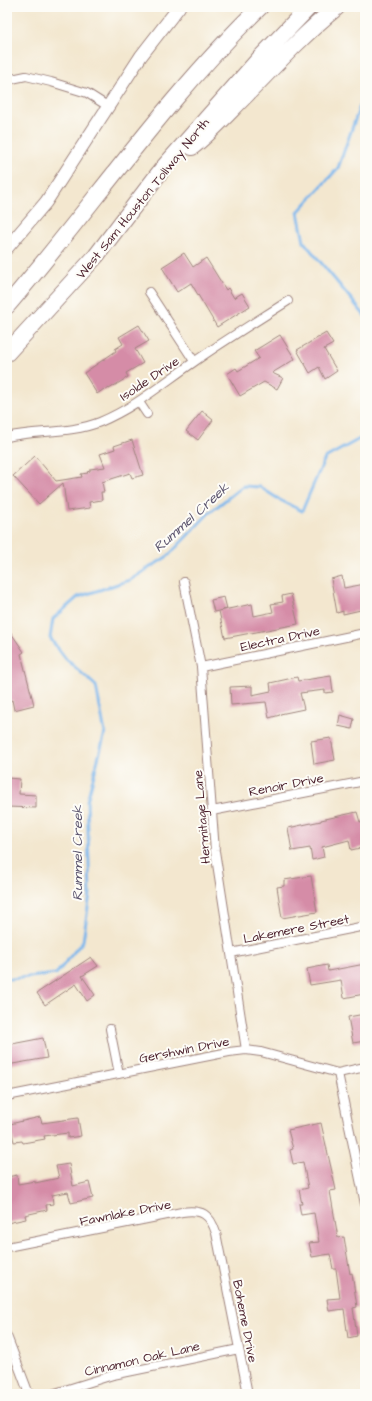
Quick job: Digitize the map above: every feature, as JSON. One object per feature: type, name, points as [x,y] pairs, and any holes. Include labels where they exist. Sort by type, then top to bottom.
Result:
[{"type":"highway","points":[[7,306],[195,75],[260,7]]},
{"type":"highway","name":"West Sam Houston Tollway North","points":[[7,353],[96,256],[163,168],[260,58],[309,7]]},
{"type":"highway","points":[[163,168],[207,136],[274,66],[324,17],[337,7]]},
{"type":"main road","points":[[7,248],[46,202],[141,56],[180,7]]},
{"type":"street","points":[[7,80],[26,76],[51,82],[87,93],[109,107]]},
{"type":"street","points":[[149,292],[194,362]]},
{"type":"street","name":"Isolde Drive","points":[[7,437],[19,434],[58,432],[99,422],[139,402],[194,362],[288,301]]},
{"type":"street","points":[[139,402],[147,414]]},
{"type":"street","name":"Hermitage Lane","points":[[184,582],[201,667],[216,858],[246,1050]]},
{"type":"street","name":"Electra Drive","points":[[201,667],[365,633]]},
{"type":"street","name":"Renoir Drive","points":[[212,811],[365,781]]},
{"type":"street","name":"Lakemere Street","points":[[231,953],[365,926]]},
{"type":"street","points":[[110,1029],[119,1074]]},
{"type":"street","name":"Gershwin Drive","points":[[7,1096],[229,1052],[246,1050],[260,1052],[338,1073],[365,1067]]},
{"type":"street","points":[[338,1073],[365,1204]]},
{"type":"street","name":"Fawnlake Drive","points":[[7,1247],[194,1211],[203,1214],[212,1221],[220,1253]]},
{"type":"street","name":"Boheme Drive","points":[[220,1253],[248,1394]]},
{"type":"street","points":[[7,1336],[29,1394]]},
{"type":"street","name":"Cinnamon Oak Lane","points":[[52,1394],[113,1376],[239,1349]]},
{"type":"building","points":[[184,253],[193,267],[206,258],[226,290],[228,288],[234,298],[242,293],[250,306],[217,327],[191,283],[177,292],[162,267]]},
{"type":"building","points":[[139,325],[149,341],[135,349],[143,363],[126,373],[128,377],[109,389],[105,391],[104,389],[97,394],[84,373],[116,351],[115,349],[123,344],[119,337]]},
{"type":"building","points":[[326,333],[333,344],[324,349],[337,371],[325,379],[319,367],[310,373],[297,350]]},
{"type":"building","points":[[280,335],[295,359],[272,373],[283,378],[277,389],[264,382],[240,396],[227,374],[236,368],[238,371],[259,358],[254,351]]},
{"type":"building","points":[[202,411],[213,420],[198,440],[186,431]]},
{"type":"building","points":[[132,440],[143,475],[132,478],[130,473],[102,482],[104,492],[101,492],[102,500],[89,502],[90,508],[67,511],[63,483],[39,504],[13,476],[35,456],[56,481],[82,477],[81,474],[88,473],[87,472],[90,471],[90,469],[105,467],[100,454],[115,449],[114,446]]},
{"type":"building","points":[[342,576],[344,588],[365,584],[365,609],[343,614],[343,611],[337,613],[331,579]]},
{"type":"building","points":[[291,594],[298,624],[225,638],[219,611],[252,604],[254,616],[273,612],[271,604],[283,602],[282,596]]},
{"type":"building","points":[[224,597],[227,609],[214,612],[211,600]]},
{"type":"building","points":[[7,627],[24,652],[21,654],[34,705],[14,710],[12,700],[7,702]]},
{"type":"building","points":[[331,676],[333,692],[325,693],[325,690],[300,693],[304,709],[269,718],[266,702],[231,705],[230,687],[252,686],[252,695],[271,691],[270,683],[297,677],[298,681]]},
{"type":"building","points":[[340,715],[354,719],[352,729],[338,726]]},
{"type":"building","points":[[331,738],[335,760],[314,764],[311,741]]},
{"type":"building","points":[[7,778],[20,779],[19,794],[36,795],[36,808],[7,807]]},
{"type":"building","points":[[357,812],[360,822],[365,820],[365,847],[351,850],[349,840],[322,847],[324,857],[312,860],[310,848],[292,851],[288,828]]},
{"type":"building","points":[[311,876],[317,912],[282,918],[277,887],[284,886],[284,880]]},
{"type":"building","points":[[91,957],[98,966],[82,976],[95,995],[87,1001],[76,984],[45,1005],[37,993]]},
{"type":"building","points":[[365,964],[364,994],[344,998],[341,980],[310,985],[307,969],[327,965],[328,971]]},
{"type":"building","points":[[365,1014],[365,1041],[353,1043],[348,1017]]},
{"type":"building","points":[[43,1038],[47,1058],[7,1065],[7,1045]]},
{"type":"building","points":[[40,1117],[42,1123],[78,1118],[81,1136],[68,1138],[68,1133],[44,1136],[45,1139],[23,1143],[22,1141],[14,1142],[10,1124]]},
{"type":"building","points":[[321,1123],[336,1190],[330,1191],[338,1238],[344,1237],[350,1274],[352,1273],[357,1307],[353,1308],[357,1336],[348,1338],[344,1309],[329,1311],[327,1299],[340,1298],[336,1269],[333,1269],[330,1254],[312,1257],[309,1243],[319,1242],[314,1213],[301,1215],[299,1204],[302,1204],[299,1190],[308,1188],[303,1162],[293,1164],[290,1150],[293,1149],[288,1130]]},
{"type":"building","points":[[69,1164],[73,1186],[89,1182],[93,1198],[71,1203],[68,1192],[52,1195],[53,1204],[46,1205],[47,1210],[25,1215],[26,1219],[7,1223],[7,1177],[17,1175],[18,1184],[35,1181],[35,1183],[59,1178],[56,1166]]},
{"type":"waterway","name":"Rummel Creek","points":[[365,98],[360,106],[338,168],[298,212],[304,242],[365,316]]},
{"type":"waterway","name":"Rummel Creek","points":[[7,978],[11,979],[56,974],[83,941],[90,894],[87,801],[105,733],[96,686],[66,659],[50,638],[53,619],[78,597],[130,580],[168,556],[209,513],[243,486],[260,487],[280,500],[302,511],[325,458],[365,436]]}]
